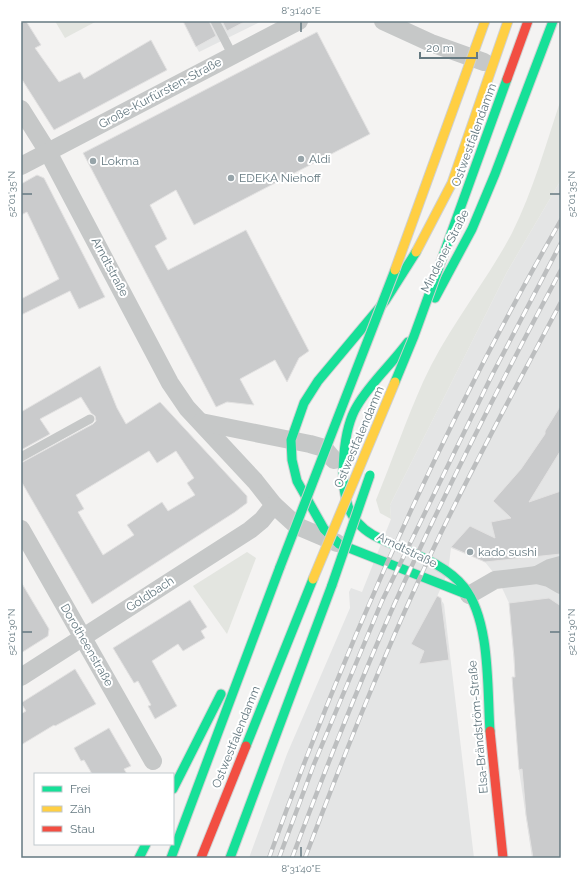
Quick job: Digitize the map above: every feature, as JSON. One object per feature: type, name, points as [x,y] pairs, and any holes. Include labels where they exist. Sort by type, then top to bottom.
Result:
[{"type":"main road","name":"Ostwestfalendamm","points":[[171,858],[280,567],[376,322],[485,21]]},
{"type":"main road","name":"Mindener Straße","points":[[291,440],[304,403],[318,381],[385,301],[401,278],[428,230],[452,183],[472,130],[508,21]]},
{"type":"main road","name":"Ostwestfalendamm","points":[[201,858],[313,579],[414,336],[528,21]]},
{"type":"main road","name":"Mindener Straße","points":[[344,479],[345,444],[356,408],[372,385],[398,358],[424,318],[472,229],[495,174],[553,21]]},
{"type":"main road","points":[[381,441],[414,336]]},
{"type":"main road","name":"Arndtstraße","points":[[291,440],[292,460],[297,482],[312,512],[324,529],[339,544],[469,595]]},
{"type":"main road","points":[[230,858],[332,585],[374,463]]},
{"type":"main road","name":"Arndtstraße","points":[[344,479],[348,508],[356,521],[380,539],[433,562],[451,574],[469,595]]},
{"type":"main road","name":"Elsa-Brändström-Straße","points":[[469,595],[478,613],[482,637],[493,772],[503,858]]},
{"type":"main road","points":[[174,787],[205,722],[254,636]]},
{"type":"main road","points":[[139,858],[146,845]]},
{"type":"street","name":"Große-Kurfürsten-Straße","points":[[21,166],[299,21]]},
{"type":"street","points":[[383,21],[431,43],[532,78]]},
{"type":"street","name":"Arndtstraße","points":[[21,109],[48,152],[170,383],[187,408],[255,481],[274,505],[297,526],[339,544]]},
{"type":"street","name":"Arndtstraße","points":[[201,422],[324,448],[331,454],[344,479]]},
{"type":"street","name":"Goldbach","points":[[21,677],[250,530],[262,520],[274,505]]},
{"type":"street","name":"Dorotheenstraße","points":[[21,529],[153,761]]},
{"type":"street","points":[[537,575],[550,568],[561,565]]},
{"type":"street","points":[[469,595],[495,580],[537,575],[549,578],[561,585]]},
{"type":"lane","points":[[215,21],[233,56]]},
{"type":"lane","points":[[21,457],[90,419]]},
{"type":"shaded area","points":[[55,21],[97,21],[65,38]]},
{"type":"shaded area","points":[[183,21],[262,21],[199,52]]},
{"type":"shaded area","points":[[561,99],[561,180],[507,272],[390,505],[391,519],[380,513],[376,500],[411,411],[423,382],[443,344],[501,252],[520,217],[533,184]]},
{"type":"shaded area","points":[[561,180],[561,858],[532,858],[519,770],[512,677],[515,677],[509,603],[497,577],[485,562],[451,548],[448,572],[435,601],[441,600],[444,604],[474,858],[249,858],[287,754],[350,608],[349,592],[351,588],[362,592],[391,519],[390,505],[507,272]]},
{"type":"shaded area","points":[[247,552],[256,558],[227,634],[193,586]]},
{"type":"building","points":[[21,21],[26,21],[41,45],[35,48],[59,82],[80,72],[84,79],[151,40],[167,70],[54,130],[21,78]]},
{"type":"building","points":[[183,21],[209,21],[216,36],[196,47]]},
{"type":"building","points":[[222,21],[246,21],[227,31]]},
{"type":"building","points":[[317,32],[370,134],[194,225],[176,190],[150,205],[167,239],[155,246],[168,270],[246,230],[309,351],[299,358],[287,382],[275,360],[240,379],[254,405],[227,402],[216,407],[83,153]]},
{"type":"building","points":[[37,175],[44,178],[105,297],[79,309],[70,291],[21,315],[21,299],[59,279],[27,212],[21,215],[21,184]]},
{"type":"building","points":[[100,366],[117,408],[126,424],[160,402],[247,496],[247,503],[92,604],[21,481],[21,463],[93,424],[96,421],[95,416],[91,413],[81,397],[40,419],[50,434],[21,450],[21,412]],"holes":[[[149,451],[157,463],[176,451],[194,478],[187,483],[195,495],[168,511],[162,502],[145,513],[127,525],[134,535],[103,555],[78,512],[84,509],[76,495]]]},
{"type":"building","points":[[561,405],[561,450],[529,502],[561,491],[561,554],[485,562],[451,547],[470,526],[495,538],[491,522],[511,518],[493,501],[521,469],[545,434],[545,431]]},
{"type":"building","points":[[21,582],[49,629],[48,636],[21,653]]},
{"type":"building","points":[[437,596],[441,598],[449,660],[419,664],[424,651],[411,644]]},
{"type":"building","points":[[549,598],[561,606],[561,858],[533,858],[526,815],[522,769],[519,770],[512,677],[515,677],[514,657],[509,603]]},
{"type":"building","points":[[190,600],[207,627],[201,631],[205,638],[183,651],[178,644],[152,661],[177,706],[155,719],[148,706],[151,705],[138,681],[134,683],[113,648]]},
{"type":"building","points":[[75,669],[96,704],[55,726],[54,725],[21,745],[21,714],[26,711],[21,703]]},
{"type":"building","points":[[109,728],[131,766],[124,769],[126,773],[91,773],[84,760],[81,761],[74,748]]},
{"type":"railway","points":[[269,858],[299,776],[332,694],[365,613],[401,533],[477,374],[561,220]]},
{"type":"railway","points":[[279,858],[314,764],[382,601],[492,375],[561,243]]},
{"type":"railway","points":[[292,858],[354,699],[413,562],[474,436],[561,270]]},
{"type":"railway","points":[[305,858],[369,696],[421,576],[468,478],[561,302]]},
{"type":"traffic: fast","points":[[435,298],[472,229],[495,174],[553,21]]},
{"type":"traffic: fast","points":[[395,382],[414,336],[507,79]]},
{"type":"traffic: fast","points":[[416,252],[385,301],[318,381],[304,403],[291,440],[292,460],[297,481],[324,529],[339,544],[466,594]]},
{"type":"traffic: fast","points":[[280,567],[395,270]]},
{"type":"traffic: fast","points":[[408,342],[369,389],[352,416],[348,428],[344,455],[343,469],[345,495],[352,515],[365,530],[385,541],[422,557],[445,570],[464,587],[473,601],[479,618],[486,656],[490,731]]},
{"type":"traffic: fast","points":[[332,585],[370,475]]},
{"type":"traffic: fast","points":[[171,858],[280,567]]},
{"type":"traffic: fast","points":[[246,746],[313,579]]},
{"type":"traffic: fast","points":[[230,858],[332,585]]},
{"type":"traffic: fast","points":[[174,787],[221,694]]},
{"type":"traffic: fast","points":[[139,858],[146,845]]},
{"type":"traffic: slow","points":[[395,270],[485,21]]},
{"type":"traffic: slow","points":[[416,252],[452,183],[508,21]]},
{"type":"traffic: slow","points":[[313,579],[395,382]]},
{"type":"traffic: jam","points":[[507,79],[528,21]]},
{"type":"traffic: jam","points":[[490,731],[503,858]]},
{"type":"traffic: jam","points":[[201,858],[246,746]]},
{"type":"place","name":"Aldi","points":[[301,159]]},
{"type":"place","name":"Lokma","points":[[93,161]]},
{"type":"place","name":"EDEKA Niehoff","points":[[231,178]]},
{"type":"place","name":"kado sushi","points":[[470,552]]}]
